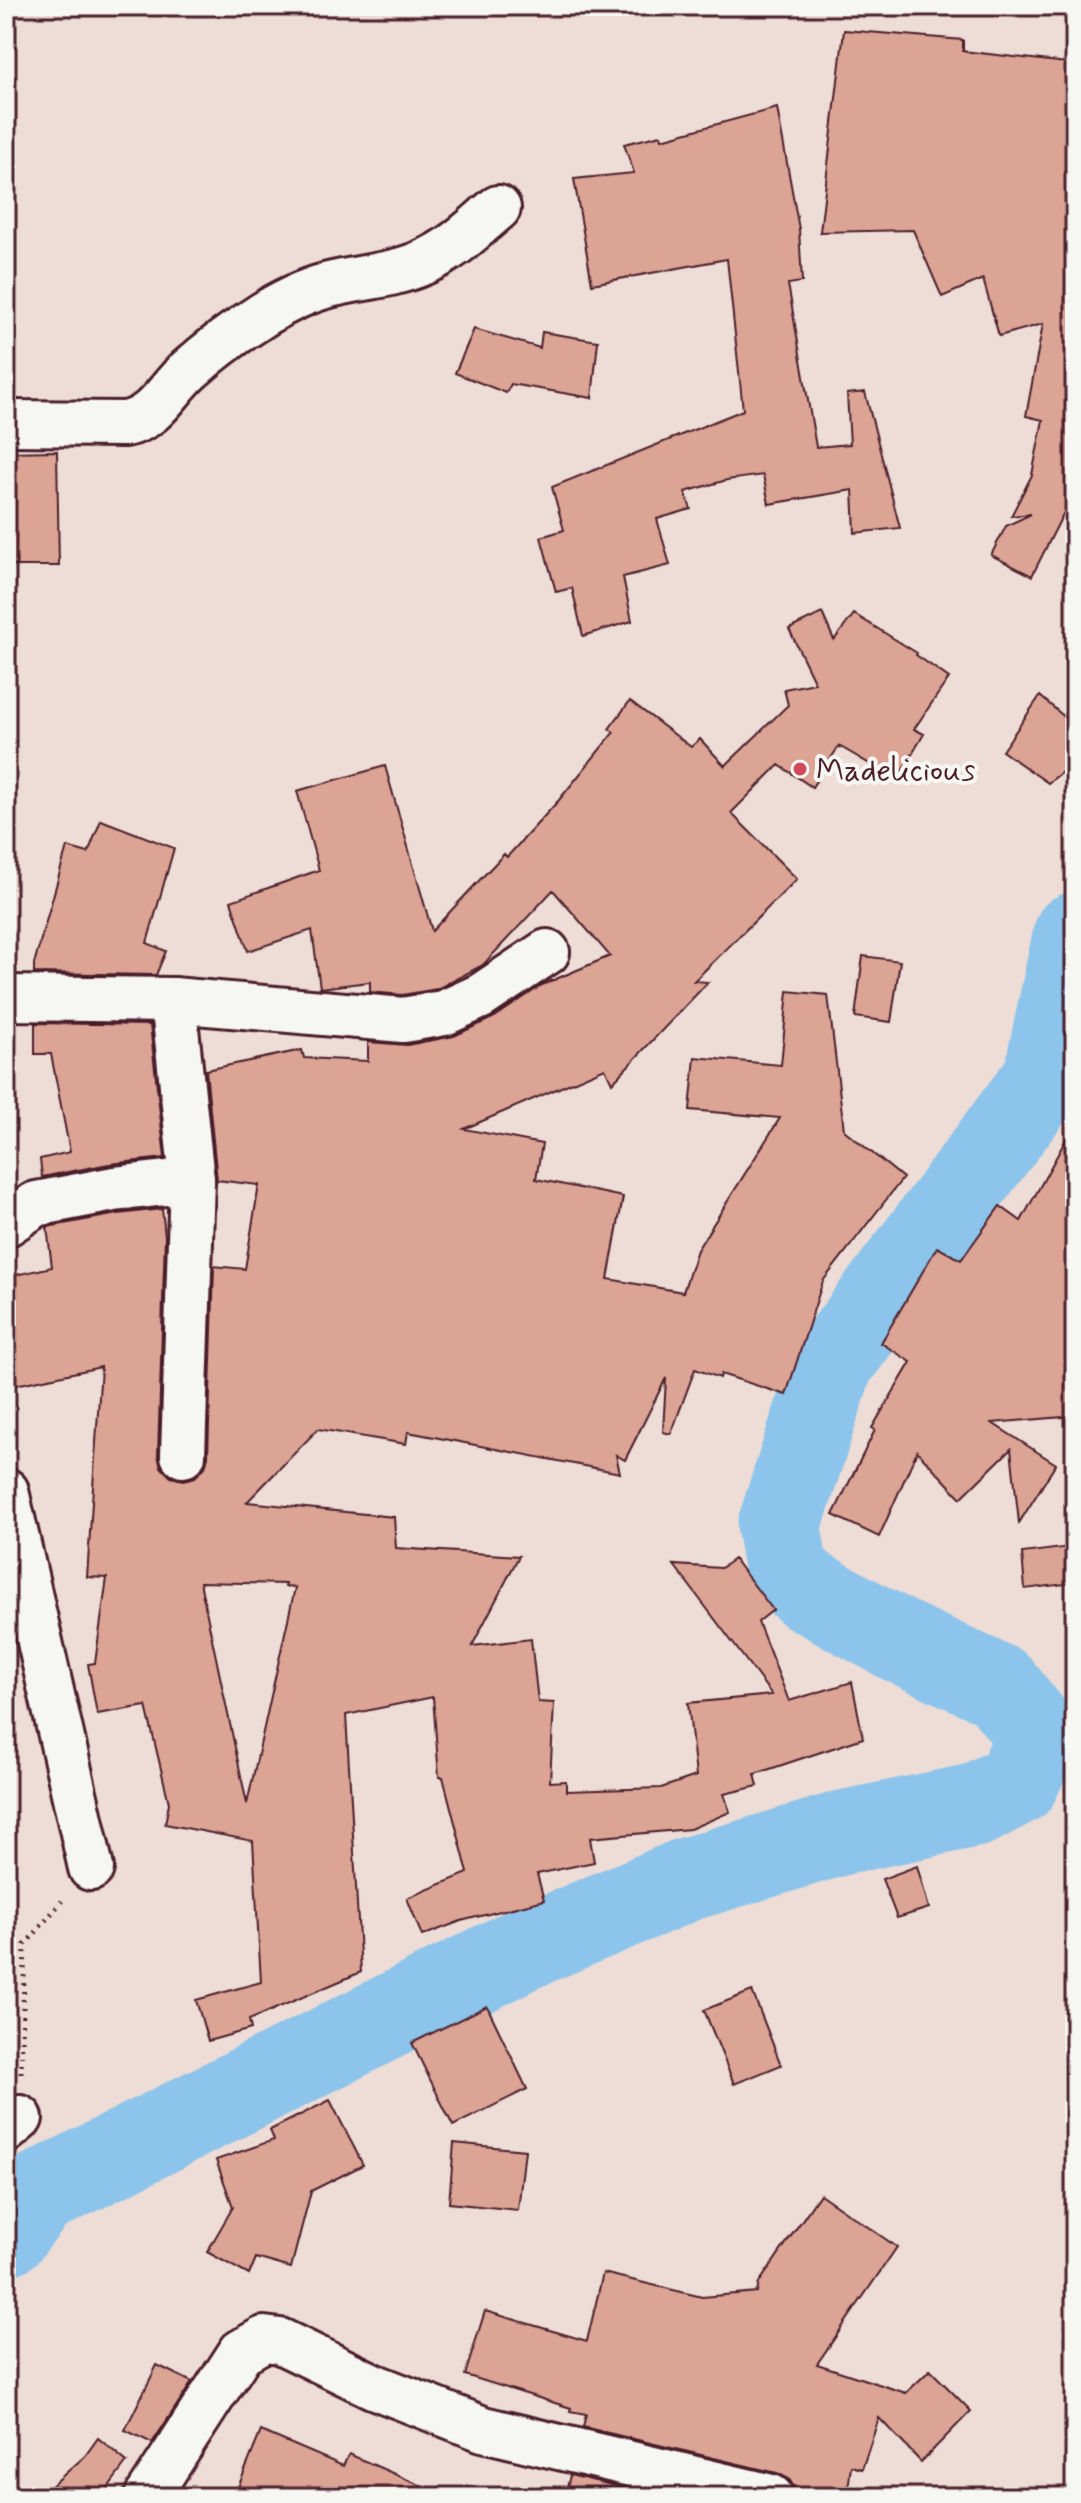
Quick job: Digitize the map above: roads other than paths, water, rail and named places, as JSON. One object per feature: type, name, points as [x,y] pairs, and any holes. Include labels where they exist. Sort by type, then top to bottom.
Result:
[{"type":"street","points":[[6,423],[137,422],[157,407],[172,385],[192,367],[252,322],[300,294],[328,285],[392,274],[425,262],[451,249],[498,208]]},
{"type":"street","points":[[6,998],[173,1000],[403,1020],[444,1013],[481,996],[547,952]]},
{"type":"street","points":[[173,1000],[192,1180],[183,1455]]},
{"type":"street","points":[[6,1224],[36,1204],[114,1189],[192,1180]]},
{"type":"street","points":[[6,1491],[91,1868]]},
{"type":"street","points":[[147,2497],[241,2352],[264,2339],[280,2341],[373,2386],[483,2429],[771,2497]]},
{"type":"waterway","points":[[6,2234],[38,2194],[525,1948],[688,1879],[845,1832],[976,1805],[1017,1783],[1039,1736],[1000,1687],[900,1641],[809,1591],[787,1573],[779,1527],[832,1363],[1045,1078],[1075,934]]},
{"type":"place","name":"Madelicious","points":[[800,769]]}]
